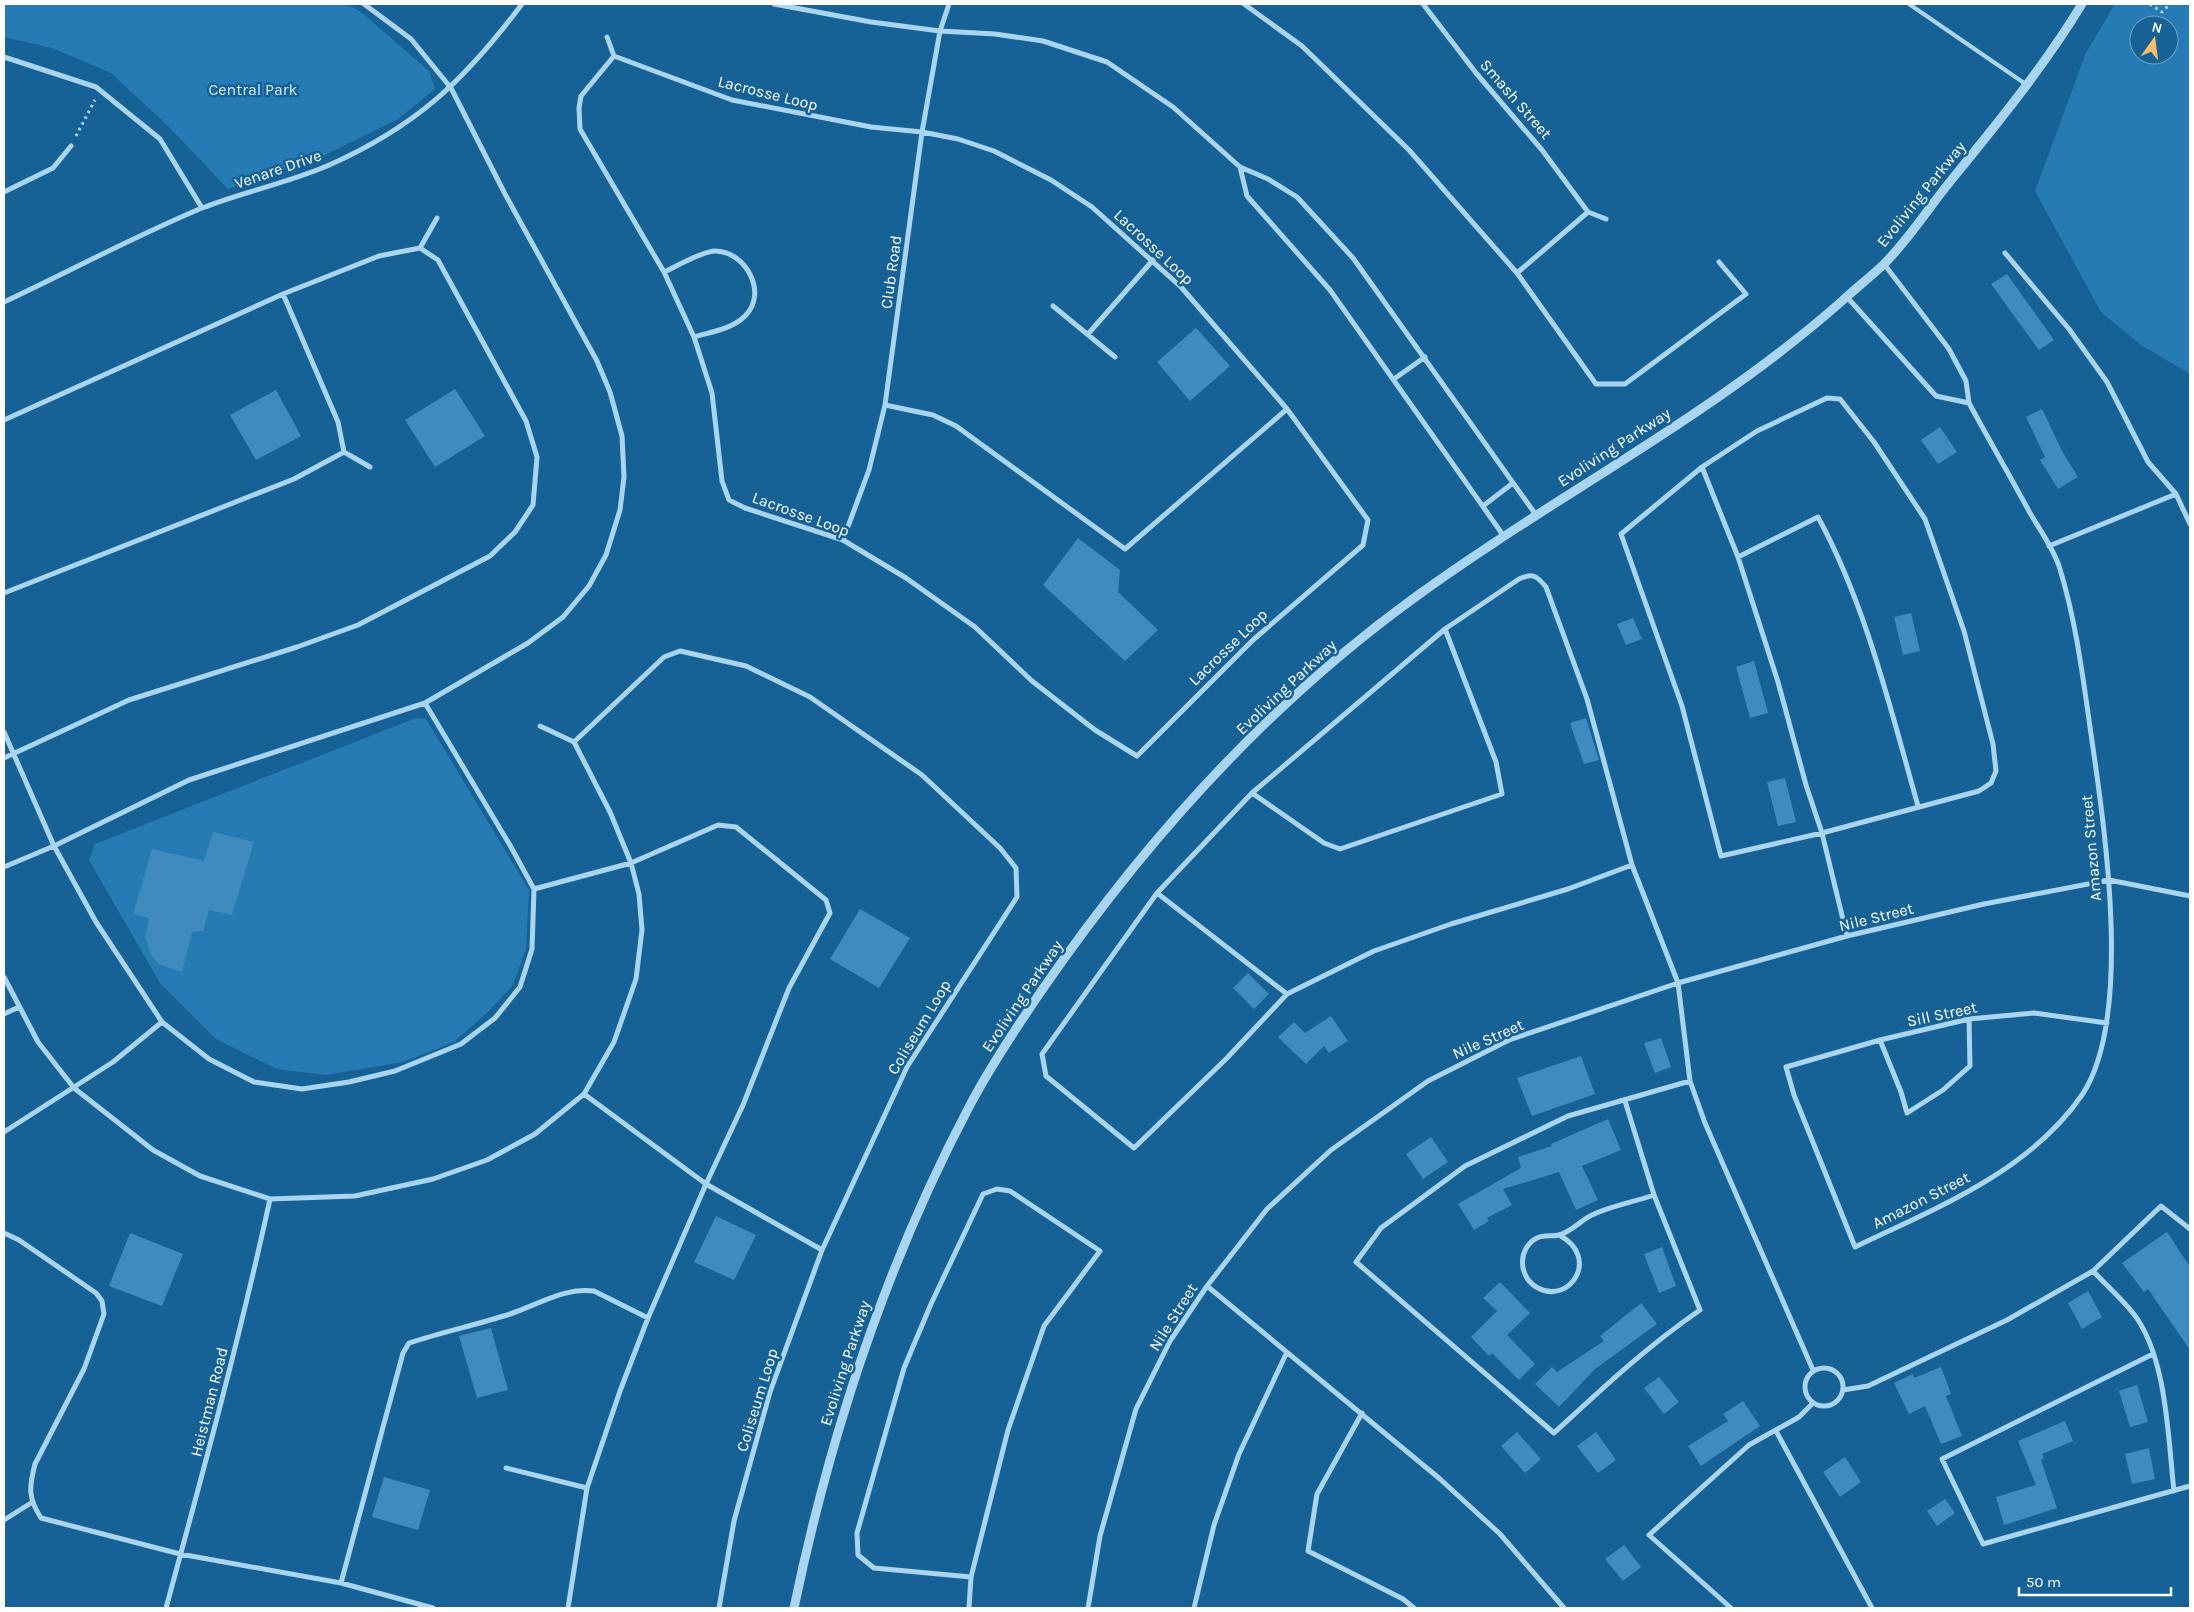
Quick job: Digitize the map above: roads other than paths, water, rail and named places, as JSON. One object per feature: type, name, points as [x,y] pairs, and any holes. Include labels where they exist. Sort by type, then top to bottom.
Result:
[{"type":"street","points":[[4,867],[54,846],[189,780],[425,703],[528,643],[563,617],[589,586],[606,555],[620,510],[624,478],[622,436],[610,392],[597,361],[505,194],[451,88],[411,39],[364,4]]},
{"type":"street","name":"Venare Drive","points":[[4,302],[202,208],[326,166],[400,129],[451,88],[492,43],[522,4]]},
{"type":"street","points":[[774,4],[871,22],[940,31],[994,34],[1043,41],[1107,62],[1173,107],[1240,167],[1268,179],[1297,197],[1353,258],[1536,516]]},
{"type":"street","name":"Club Road","points":[[842,540],[869,470],[885,405],[922,132],[940,31],[949,4]]},
{"type":"street","name":"Smash Street","points":[[1423,4],[1476,73],[1542,150],[1588,212]]},
{"type":"street","name":"Evoliving Parkway","points":[[794,1608],[836,1441],[879,1304],[934,1177],[970,1106],[1022,1020],[1101,907],[1197,794],[1301,690],[1354,644],[1410,601],[1503,535],[1536,516],[1665,433],[1762,366],[1884,264],[2027,85],[2082,4]]},
{"type":"street","points":[[1248,5],[1302,46],[1409,150],[1517,273],[1596,384],[1625,384],[1746,294],[1719,262]]},
{"type":"street","points":[[607,37],[614,56]]},
{"type":"street","name":"Lacrosse Loop","points":[[614,56],[732,100],[871,128],[922,132],[958,139],[994,151],[1051,180],[1092,207],[1181,287],[1287,409],[1368,520],[1363,545],[1253,640],[1137,756],[1095,730],[1032,681],[975,627],[906,578],[842,540],[745,508],[729,500],[722,481],[712,392],[694,337],[664,272],[580,129],[579,108],[581,96],[614,56]]},
{"type":"street","points":[[4,57],[100,90],[160,139],[202,208]]},
{"type":"street","points":[[4,192],[53,168],[71,146]]},
{"type":"street","points":[[1240,167],[1248,196],[1330,290],[1503,535]]},
{"type":"street","points":[[1517,273],[1588,212],[1606,219]]},
{"type":"street","points":[[420,248],[437,218]]},
{"type":"street","points":[[4,420],[283,294],[379,256],[420,248],[438,260],[526,421],[537,457],[533,505],[515,532],[490,556],[358,625],[297,647],[129,700],[4,758]]},
{"type":"street","points":[[664,272],[714,251],[736,256],[751,272],[755,294],[747,314],[729,327],[694,337]]},
{"type":"street","points":[[2005,253],[2074,336],[2107,382],[2148,462],[2176,494],[2190,524]]},
{"type":"street","points":[[1088,334],[1153,260]]},
{"type":"street","name":"Amazon Street","points":[[1786,1067],[1794,1095],[1855,1247],[1964,1194],[2013,1163],[2064,1119],[2083,1092],[2096,1066],[2107,1023],[2110,959],[2109,880],[2104,828],[2079,655],[2058,564],[1969,404],[1966,381],[1949,349],[1884,264]]},
{"type":"street","points":[[283,294],[338,422],[344,452],[370,468]]},
{"type":"street","points":[[1846,296],[1936,396],[1969,404]]},
{"type":"street","points":[[1053,306],[1115,357]]},
{"type":"street","points":[[1394,379],[1425,357]]},
{"type":"street","points":[[1827,398],[1840,399],[1874,442],[1925,519],[1964,631],[1993,744],[1996,771],[1991,783],[1979,791],[1918,806],[1822,833],[1721,856],[1682,706],[1622,534],[1702,467],[1757,431],[1827,398]]},
{"type":"street","points":[[885,405],[933,415],[956,426],[1125,549],[1287,409]]},
{"type":"street","points":[[4,593],[294,479],[344,452]]},
{"type":"street","points":[[1702,467],[1738,557],[1822,833],[1847,936]]},
{"type":"street","points":[[1483,506],[1513,483]]},
{"type":"street","points":[[2049,546],[2176,494]]},
{"type":"street","points":[[1738,557],[1818,517],[1831,541],[1874,655],[1918,806]]},
{"type":"street","points":[[1632,865],[1568,888],[1451,924],[1374,951],[1287,994],[1227,1058],[1134,1148],[1046,1076],[1042,1054],[1157,893],[1252,793],[1445,629],[1519,579],[1531,574],[1536,576],[1546,587],[1587,700],[1612,784],[1632,865],[1678,983],[1690,1081],[1705,1123],[1813,1370]]},
{"type":"street","points":[[1252,793],[1324,843],[1340,849],[1502,794],[1496,762],[1445,629]]},
{"type":"street","name":"Coliseum Loop","points":[[574,742],[664,657],[680,651],[746,666],[810,698],[922,775],[1000,848],[1016,868],[1017,898],[907,1067],[822,1250],[770,1392],[734,1521],[719,1608]]},
{"type":"street","points":[[4,732],[54,846],[96,922],[162,1022],[209,1059],[254,1082],[302,1089],[349,1082],[395,1071],[461,1044],[495,1018],[520,988],[532,949],[534,889],[425,703]]},
{"type":"street","points":[[4,977],[38,1042],[74,1088],[153,1150],[200,1176],[270,1200],[354,1196],[433,1179],[487,1160],[535,1134],[584,1094],[614,1042],[636,979],[642,930],[639,894],[631,863],[610,812],[574,742],[540,726]]},
{"type":"street","points":[[534,889],[631,863],[718,825],[736,827],[826,900],[830,913],[789,988],[743,1105],[706,1184],[648,1318],[587,1488],[568,1608]]},
{"type":"street","name":"Nile Street","points":[[1088,1608],[1100,1536],[1136,1409],[1170,1341],[1207,1286],[1267,1209],[1331,1150],[1428,1081],[1509,1040],[1678,983],[1847,936],[1984,904],[2109,880],[2190,896]]},
{"type":"street","points":[[1157,893],[1287,994]]},
{"type":"street","points":[[4,1014],[19,1008]]},
{"type":"street","name":"Sill Street","points":[[1786,1067],[1880,1040],[1969,1020],[2034,1013],[2107,1023]]},
{"type":"street","points":[[1880,1040],[1901,1092],[1907,1114],[1943,1090],[1970,1066],[1969,1020]]},
{"type":"street","points":[[4,1132],[114,1062],[162,1022]]},
{"type":"street","points":[[1625,1101],[1654,1195],[1700,1310],[1658,1339],[1631,1361],[1554,1433],[1356,1262],[1381,1228],[1465,1166],[1568,1116],[1690,1081]]},
{"type":"street","points":[[584,1094],[706,1184],[822,1250]]},
{"type":"street","points":[[969,1608],[971,1577],[1008,1430],[1044,1326],[1100,1251],[1010,1191],[997,1189],[983,1194],[931,1304],[904,1368],[857,1533],[858,1554],[874,1568],[971,1577]]},
{"type":"street","points":[[1559,1235],[1569,1241],[1577,1250],[1580,1262],[1578,1274],[1571,1283],[1561,1290],[1549,1292],[1538,1288],[1528,1281],[1523,1270],[1522,1258],[1527,1247],[1536,1239],[1547,1234],[1559,1235],[1592,1215],[1654,1195]]},
{"type":"street","name":"Heistman Road","points":[[166,1608],[238,1342],[270,1200]]},
{"type":"street","points":[[1843,1390],[1868,1386],[1877,1382],[2015,1316],[2093,1271],[2161,1206],[2190,1229]]},
{"type":"street","points":[[4,1233],[18,1240],[96,1293],[102,1301],[104,1314],[84,1369],[35,1464],[31,1479],[31,1502],[41,1518],[180,1554],[341,1582],[433,1608]]},
{"type":"street","points":[[2093,1271],[2134,1313],[2153,1354],[2162,1384],[2174,1491]]},
{"type":"street","points":[[1207,1286],[1286,1354],[1362,1413],[1500,1534],[1564,1608]]},
{"type":"street","points":[[341,1582],[403,1353],[409,1343],[509,1314],[569,1292],[585,1290],[594,1291],[648,1318]]},
{"type":"street","points":[[1194,1608],[1214,1525],[1239,1454],[1286,1354]]},
{"type":"street","points":[[2153,1354],[1942,1459],[1983,1544],[2190,1486]]},
{"type":"street","points":[[1824,1367],[1834,1370],[1842,1378],[1843,1390],[1839,1398],[1832,1404],[1822,1406],[1813,1403],[1806,1396],[1804,1387],[1806,1377],[1813,1370],[1824,1367]]},
{"type":"street","points":[[1731,1608],[1649,1535],[1748,1445],[1798,1417],[1813,1403]]},
{"type":"street","points":[[1362,1413],[1317,1494],[1308,1551],[1402,1599],[1414,1608]]},
{"type":"street","points":[[1776,1431],[1872,1608]]},
{"type":"street","points":[[506,1468],[587,1488]]},
{"type":"street","points":[[4,1520],[31,1502]]},
{"type":"lane","points":[[1909,4],[2027,85]]},
{"type":"park label","name":"Central Park","points":[[253,89]]}]
